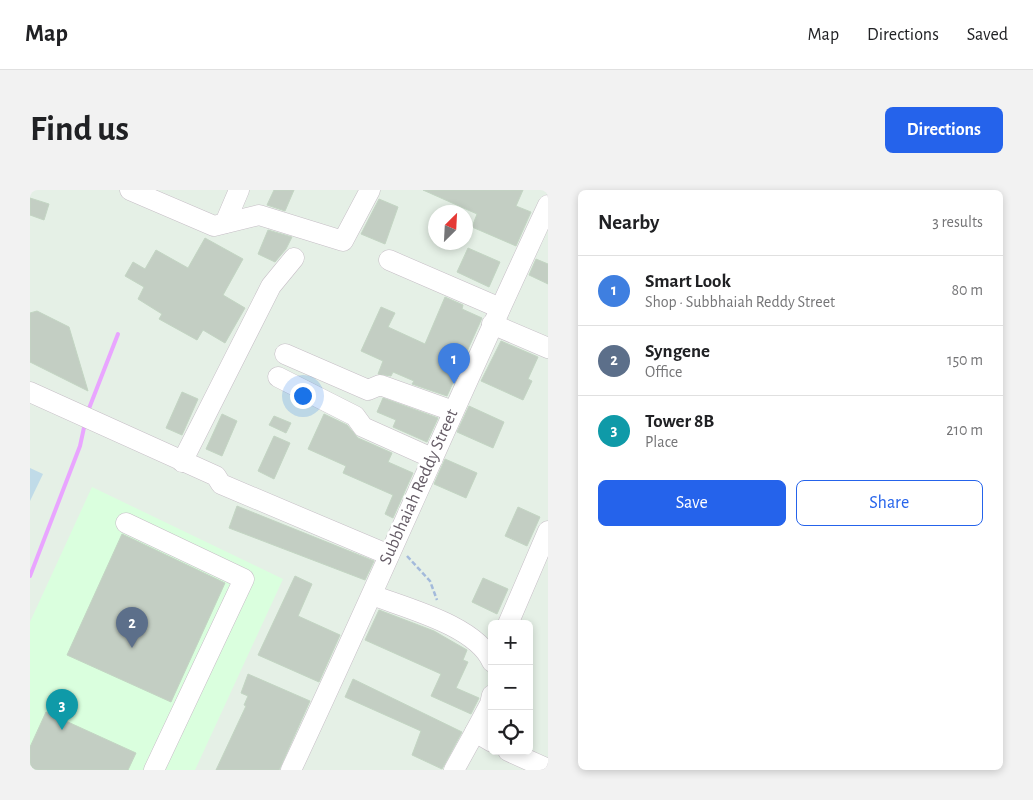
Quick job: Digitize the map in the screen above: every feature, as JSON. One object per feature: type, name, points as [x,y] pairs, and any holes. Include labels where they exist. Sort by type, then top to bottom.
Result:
[{"type":"street","points":[[130,190],[214,226],[259,215],[343,242],[370,190]]},
{"type":"street","points":[[225,223],[239,190]]},
{"type":"street","name":"Subbhaiah Reddy Street","points":[[291,770],[372,595],[395,552],[432,458],[548,205]]},
{"type":"street","points":[[182,462],[272,286],[294,258]]},
{"type":"street","points":[[389,260],[496,316],[548,348]]},
{"type":"street","points":[[285,354],[368,390],[380,384],[453,411]]},
{"type":"street","points":[[278,378],[355,416],[363,427],[432,458]]},
{"type":"street","points":[[30,392],[182,462],[216,476],[225,476],[395,552]]},
{"type":"street","points":[[126,523],[244,579],[154,770]]},
{"type":"street","points":[[510,620],[548,531]]},
{"type":"street","points":[[372,595],[451,626],[488,653]]},
{"type":"street","points":[[454,770],[483,737],[489,710]]},
{"type":"street","points":[[516,755],[539,767]]},
{"type":"path","points":[[395,552],[430,581],[436,600],[451,626]]},
{"type":"shaded area","points":[[30,468],[43,474],[30,501]]},
{"type":"shaded area","points":[[92,487],[283,579],[195,770],[30,770],[30,622]]},
{"type":"building","points":[[274,190],[294,190],[285,211],[267,205]]},
{"type":"building","points":[[423,190],[523,190],[516,206],[531,212],[516,246],[473,227],[477,214],[473,212],[473,205],[457,205]]},
{"type":"building","points":[[30,198],[49,204],[44,220],[30,215]]},
{"type":"building","points":[[379,199],[398,207],[385,244],[361,234]]},
{"type":"building","points":[[268,230],[292,237],[286,249],[275,262],[258,254]]},
{"type":"building","points":[[205,238],[243,259],[223,295],[245,308],[225,343],[203,330],[197,340],[159,319],[162,314],[138,299],[144,287],[125,276],[133,262],[145,269],[156,250],[188,268]]},
{"type":"building","points":[[467,250],[473,250],[500,262],[489,287],[457,272]]},
{"type":"building","points":[[536,259],[548,264],[548,284],[529,275]]},
{"type":"building","points":[[445,297],[463,305],[462,309],[482,318],[447,396],[412,384],[414,381],[393,372],[391,376],[378,374],[383,361],[361,351],[381,307],[395,313],[388,327],[425,344]]},
{"type":"building","points":[[37,311],[69,327],[88,391],[30,362],[30,313]]},
{"type":"building","points":[[501,341],[538,357],[528,379],[532,381],[523,400],[481,381]]},
{"type":"building","points":[[182,392],[198,399],[182,435],[166,428]]},
{"type":"building","points":[[383,398],[438,418],[427,442],[393,427],[396,420],[377,412]]},
{"type":"building","points":[[469,406],[504,422],[493,448],[457,432]]},
{"type":"building","points":[[222,414],[237,421],[222,456],[206,449]]},
{"type":"building","points":[[324,414],[347,425],[358,438],[392,453],[388,462],[413,473],[393,518],[385,514],[393,495],[343,473],[346,466],[308,449]]},
{"type":"building","points":[[274,416],[291,423],[286,433],[269,425]]},
{"type":"building","points":[[274,436],[290,443],[274,479],[258,471]]},
{"type":"building","points":[[445,459],[477,473],[466,498],[434,484]]},
{"type":"building","points":[[237,506],[374,561],[365,580],[229,528]]},
{"type":"building","points":[[518,507],[540,517],[527,546],[505,536]]},
{"type":"building","points":[[122,534],[225,583],[171,702],[67,655]]},
{"type":"building","points":[[295,576],[312,584],[298,616],[340,635],[319,682],[258,655]]},
{"type":"building","points":[[483,578],[508,589],[497,614],[472,602]]},
{"type":"building","points":[[379,610],[434,631],[467,650],[463,660],[468,662],[456,688],[479,698],[471,714],[431,696],[441,674],[365,640]]},
{"type":"building","points":[[248,674],[310,701],[279,770],[216,770],[246,706],[244,705],[248,696],[241,693]]},
{"type":"building","points":[[353,679],[462,732],[442,769],[412,755],[421,731],[345,697]]},
{"type":"building","points":[[46,712],[136,753],[128,770],[30,770],[30,747]]},
{"type":"waterway","points":[[88,411],[118,334]]},
{"type":"waterway","points":[[30,576],[80,446],[85,423]]},
{"type":"place","name":"Smart Look","points":[[454,384]]},
{"type":"place","name":"Syngene","points":[[132,648]]},
{"type":"place","name":"Tower 8B","points":[[62,730]]}]
